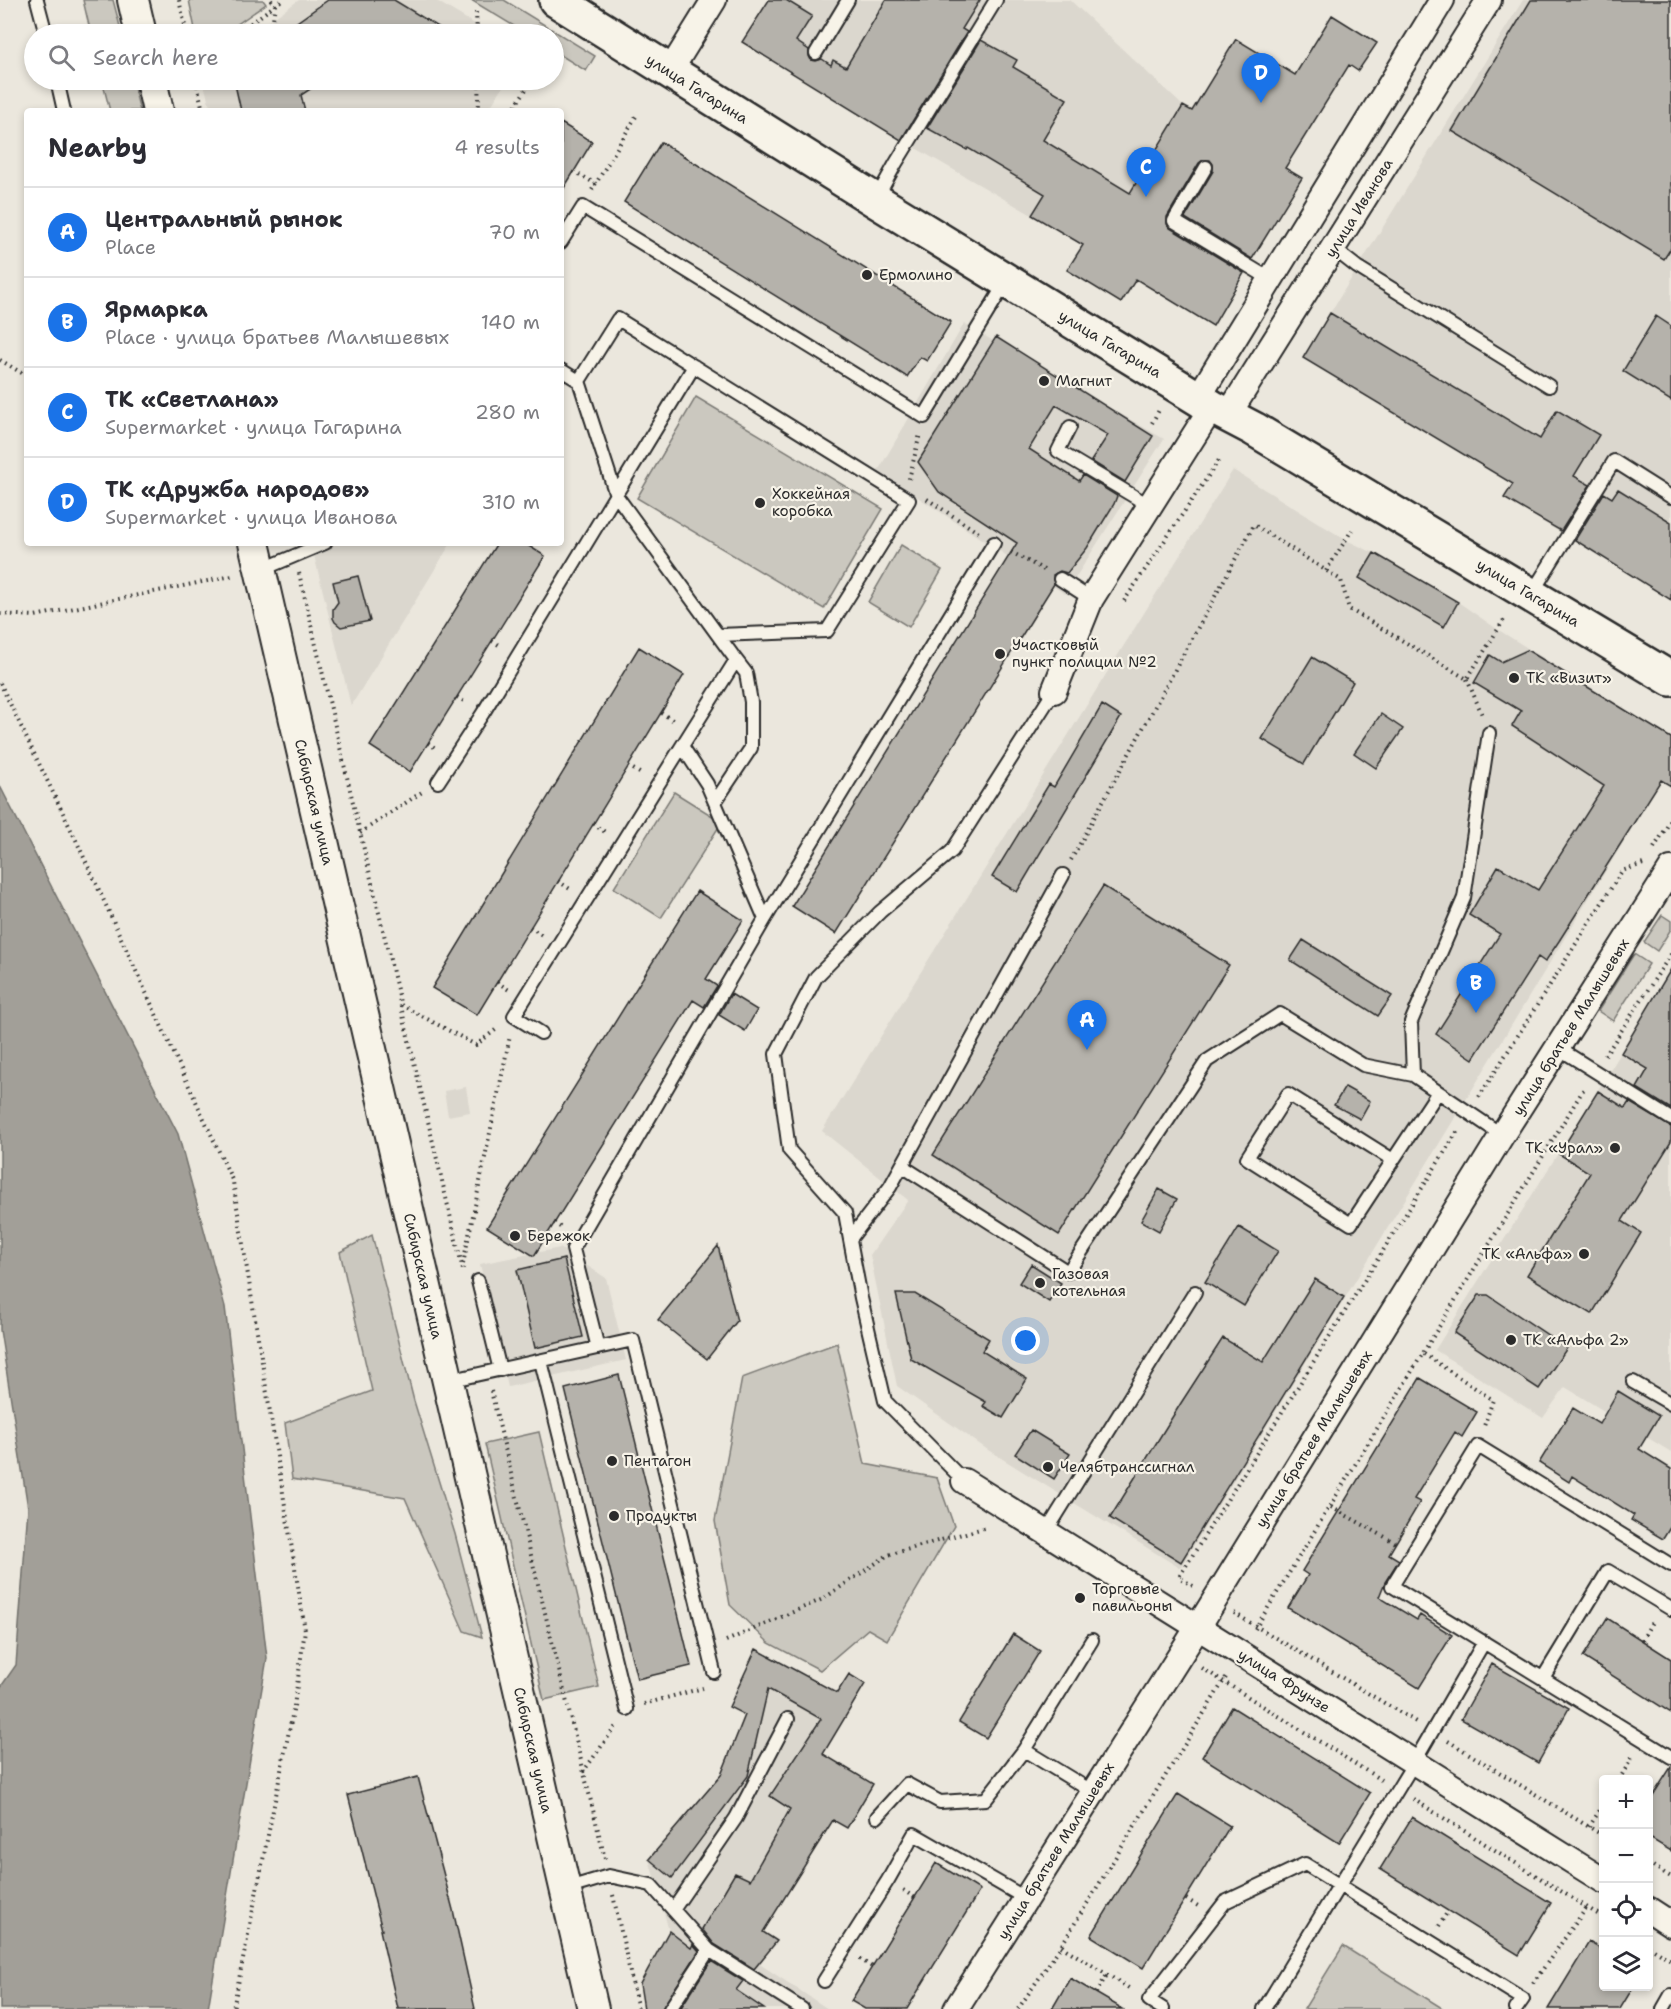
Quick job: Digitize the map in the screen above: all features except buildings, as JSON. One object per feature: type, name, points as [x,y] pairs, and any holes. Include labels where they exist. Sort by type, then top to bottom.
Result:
[{"type":"main road","name":"улица Гагарина","points":[[563,2],[875,200],[1212,407],[1532,594],[1671,679]]},
{"type":"street","points":[[134,0],[139,24]]},
{"type":"street","points":[[670,71],[714,0]]},
{"type":"street","name":"улица Иванова","points":[[1212,407],[1270,279],[1442,0]]},
{"type":"street","name":"улица Иванова","points":[[1054,691],[1091,599],[1212,407],[1334,249],[1489,0]]},
{"type":"street","points":[[153,90],[157,108]]},
{"type":"street","name":"Сибирская улица","points":[[257,557],[592,2009]]},
{"type":"street","name":"улица братьев Малышевых","points":[[956,2009],[1215,1600],[1502,1135],[1671,869]]},
{"type":"street","name":"улица Фрунзе","points":[[964,1480],[1599,1878]]},
{"type":"street","points":[[1653,1912],[1671,1924]]},
{"type":"lane","points":[[37,0],[43,24]]},
{"type":"lane","points":[[816,53],[848,0]]},
{"type":"lane","points":[[875,200],[996,0]]},
{"type":"lane","points":[[59,90],[63,108]]},
{"type":"lane","points":[[1206,167],[1174,221],[1270,279]]},
{"type":"lane","points":[[564,237],[583,207],[924,417],[1007,281]]},
{"type":"lane","points":[[1334,249],[1357,267],[1549,386]]},
{"type":"lane","points":[[579,381],[618,319],[909,500],[827,631],[718,635]]},
{"type":"lane","points":[[438,782],[483,713],[694,366]]},
{"type":"lane","points":[[564,372],[579,381],[616,495],[746,673],[750,693],[751,748],[715,802]]},
{"type":"lane","points":[[1070,427],[1058,451],[1150,506]]},
{"type":"lane","points":[[1532,594],[1614,461],[1671,497]]},
{"type":"lane","points":[[598,1348],[573,1249],[765,919],[994,543]]},
{"type":"lane","points":[[257,557],[311,546]]},
{"type":"lane","points":[[1060,579],[1091,599]]},
{"type":"lane","points":[[541,1033],[514,1016],[736,660]]},
{"type":"lane","points":[[964,1480],[885,1401],[861,1298],[845,1214],[789,1150],[776,1054],[816,977],[880,912],[952,851],[1054,691]]},
{"type":"lane","points":[[1413,1075],[1412,1022],[1464,898],[1489,733]]},
{"type":"lane","points":[[682,746],[707,784],[765,919]]},
{"type":"lane","points":[[850,1239],[890,1187],[1064,875]]},
{"type":"lane","points":[[902,1166],[1068,1272],[1206,1061],[1280,1014],[1364,1065],[1413,1075],[1502,1135]]},
{"type":"lane","points":[[1558,1048],[1671,1119]]},
{"type":"lane","points":[[1393,1160],[1288,1094],[1247,1158],[1352,1224],[1438,1092]]},
{"type":"lane","points":[[478,1281],[500,1370]]},
{"type":"lane","points":[[1046,1532],[1195,1292]]},
{"type":"lane","points":[[447,1382],[633,1340],[714,1672]]},
{"type":"lane","points":[[541,1361],[627,1709]]},
{"type":"lane","points":[[1633,1382],[1671,1404]]},
{"type":"lane","points":[[1671,1565],[1478,1446],[1392,1586],[1671,1757]]},
{"type":"lane","points":[[1542,1678],[1608,1571],[1671,1609]]},
{"type":"lane","points":[[877,1817],[907,1784],[940,1802],[986,1799],[1024,1750],[1092,1640]]},
{"type":"lane","points":[[1264,2009],[1415,1761],[1484,1642]]},
{"type":"lane","points":[[673,1910],[736,1818],[788,1719]]},
{"type":"lane","points":[[1024,1750],[1093,1792]]},
{"type":"lane","points":[[824,1981],[888,1880],[914,1834],[1025,1898]]},
{"type":"lane","points":[[1163,2009],[1149,2000],[1225,1902],[1305,1864],[1519,2004]]},
{"type":"lane","points":[[565,1889],[609,1876],[651,1885],[709,1950],[802,2009]]},
{"type":"lane","points":[[670,2009],[709,1950]]},
{"type":"lane","points":[[1663,2009],[1671,1995]]},
{"type":"lane","points":[[774,2009],[780,1996]]},
{"type":"path","points":[[179,0],[185,24]]},
{"type":"path","points":[[271,0],[275,6],[272,24]]},
{"type":"path","points":[[250,24],[282,0]]},
{"type":"path","points":[[476,12],[477,24]]},
{"type":"path","points":[[198,90],[202,108]]},
{"type":"path","points":[[478,90],[479,108]]},
{"type":"path","points":[[514,108],[526,90]]},
{"type":"path","points":[[583,207],[638,113]]},
{"type":"path","points":[[574,171],[596,184]]},
{"type":"path","points":[[0,360],[24,374]]},
{"type":"path","points":[[907,486],[924,417]]},
{"type":"path","points":[[1120,605],[1221,457]]},
{"type":"path","points":[[926,498],[994,543],[1060,579]]},
{"type":"path","points":[[1064,875],[1254,525],[1341,580],[1349,609],[1467,679],[1489,733]]},
{"type":"path","points":[[1326,571],[1352,530]]},
{"type":"path","points":[[0,614],[35,616],[257,557]]},
{"type":"path","points":[[1467,679],[1505,618]]},
{"type":"path","points":[[0,683],[76,840],[233,1182],[305,1630],[294,1706],[233,2009]]},
{"type":"path","points":[[360,833],[438,782]]},
{"type":"path","points":[[1599,1833],[1257,1627],[1179,1577],[1622,871],[1644,864],[1671,820]]},
{"type":"path","points":[[1018,2009],[1061,1946],[1595,1071],[1671,954]]},
{"type":"path","points":[[400,1004],[476,1045],[514,1016]]},
{"type":"path","points":[[462,1267],[514,1016]]},
{"type":"path","points":[[1424,1354],[1493,1400],[1478,1446]]},
{"type":"path","points":[[1331,1507],[1413,1552]]},
{"type":"path","points":[[584,1772],[627,1709],[707,1687],[724,1642],[823,1599],[888,1554],[1022,1517]]},
{"type":"path","points":[[1621,1775],[1643,1740]]},
{"type":"path","points":[[1589,1827],[1599,1812]]},
{"type":"path","points":[[1653,1866],[1671,1877]]},
{"type":"path","points":[[1519,2004],[1587,1907]]},
{"type":"path","points":[[1061,1946],[1149,2000]]},
{"type":"path","points":[[1653,1949],[1671,1960]]},
{"type":"path","points":[[1096,1993],[1107,1975]]},
{"type":"shaded area","points":[[83,0],[113,0],[119,24],[89,24]]},
{"type":"shaded area","points":[[189,0],[263,0],[266,4],[237,24],[194,24]]},
{"type":"shaded area","points":[[299,0],[435,0],[475,24],[265,24]]},
{"type":"shaded area","points":[[471,0],[504,0],[543,24],[511,24]]},
{"type":"shaded area","points":[[769,0],[1070,0],[1183,106],[1302,178],[1213,326],[1032,215],[874,124],[742,42]]},
{"type":"shaded area","points":[[1523,0],[1671,0],[1671,600],[1504,498],[1540,438],[1330,313]]},
{"type":"shaded area","points":[[564,37],[595,56],[586,71],[564,57]]},
{"type":"shaded area","points":[[105,90],[135,90],[139,108],[109,108]]},
{"type":"shaded area","points":[[206,90],[501,90],[490,108],[210,108]]},
{"type":"shaded area","points":[[964,324],[1164,439],[1065,594],[878,471]]},
{"type":"shaded area","name":"Хоккейная коробка","points":[[696,397],[883,509],[824,609],[637,498]]},
{"type":"shaded area","points":[[1233,470],[1346,540],[1374,553],[1458,602],[1671,738],[1671,764],[1180,1568],[988,1450],[897,1386],[870,1255],[908,1200],[822,1131]]},
{"type":"shaded area","points":[[901,545],[942,570],[909,627],[868,602]]},
{"type":"shaded area","points":[[312,546],[449,546],[351,706]]},
{"type":"shaded area","points":[[0,786],[178,1134],[225,1307],[267,1658],[208,2009],[0,2009],[0,1688],[16,1665],[28,1508],[0,1330]]},
{"type":"shaded area","points":[[674,792],[722,822],[661,918],[614,888]]},
{"type":"shaded area","points":[[1662,915],[1671,921],[1671,929],[1657,951],[1644,942]]},
{"type":"shaded area","points":[[1634,954],[1649,964],[1613,1021],[1598,1011]]},
{"type":"shaded area","points":[[1621,1053],[1671,1082],[1671,1452],[1565,1387],[1543,1418],[1435,1350]]},
{"type":"shaded area","points":[[466,1087],[470,1112],[448,1116],[444,1091]]},
{"type":"shaded area","points":[[372,1235],[414,1401],[455,1534],[482,1637],[464,1631],[405,1498],[292,1479],[285,1423],[372,1391],[340,1252]]},
{"type":"shaded area","points":[[560,1248],[606,1278],[626,1360],[508,1387],[480,1264]]},
{"type":"shaded area","points":[[837,1343],[865,1464],[937,1478],[954,1526],[887,1640],[868,1629],[820,1670],[769,1643],[730,1605],[715,1521],[742,1378]]},
{"type":"shaded area","points":[[539,1432],[599,1687],[544,1700],[485,1444]]},
{"type":"shaded area","points":[[756,1649],[853,1704],[791,1809],[826,1831],[763,1932],[777,1941],[758,1963],[828,2009],[644,2009],[640,1984],[669,1931],[649,1859],[721,1775],[745,1715],[729,1707]]},
{"type":"shaded area","points":[[1343,1946],[1442,2008],[1442,2009],[1304,2009]]},
{"type":"place","name":"ТК «Дружба народов»","points":[[1261,103]]},
{"type":"place","name":"ТК «Светлана»","points":[[1146,197]]},
{"type":"place","name":"Ермолино","points":[[867,275]]},
{"type":"place","name":"Магнит","points":[[1044,381]]},
{"type":"place","name":"Хоккейная коробка","points":[[760,503]]},
{"type":"place","name":"Участковый пункт полиции №2","points":[[1000,654]]},
{"type":"place","name":"ТК «Визит»","points":[[1514,678]]},
{"type":"place","name":"Ярмарка","points":[[1476,1013]]},
{"type":"place","name":"Центральный рынок","points":[[1087,1050]]},
{"type":"place","name":"ТК «Урал»","points":[[1615,1148]]},
{"type":"place","name":"Бережок","points":[[515,1236]]},
{"type":"place","name":"ТК «Альфа»","points":[[1584,1254]]},
{"type":"place","name":"Газовая котельная","points":[[1040,1283]]},
{"type":"place","name":"ТК «Альфа 2»","points":[[1511,1340]]},
{"type":"place","name":"Пентагон","points":[[612,1461]]},
{"type":"place","name":"Челябтранссигнал","points":[[1048,1467]]},
{"type":"place","name":"Продукты","points":[[614,1516]]},
{"type":"place","name":"Торговые павильоны","points":[[1080,1598]]}]
